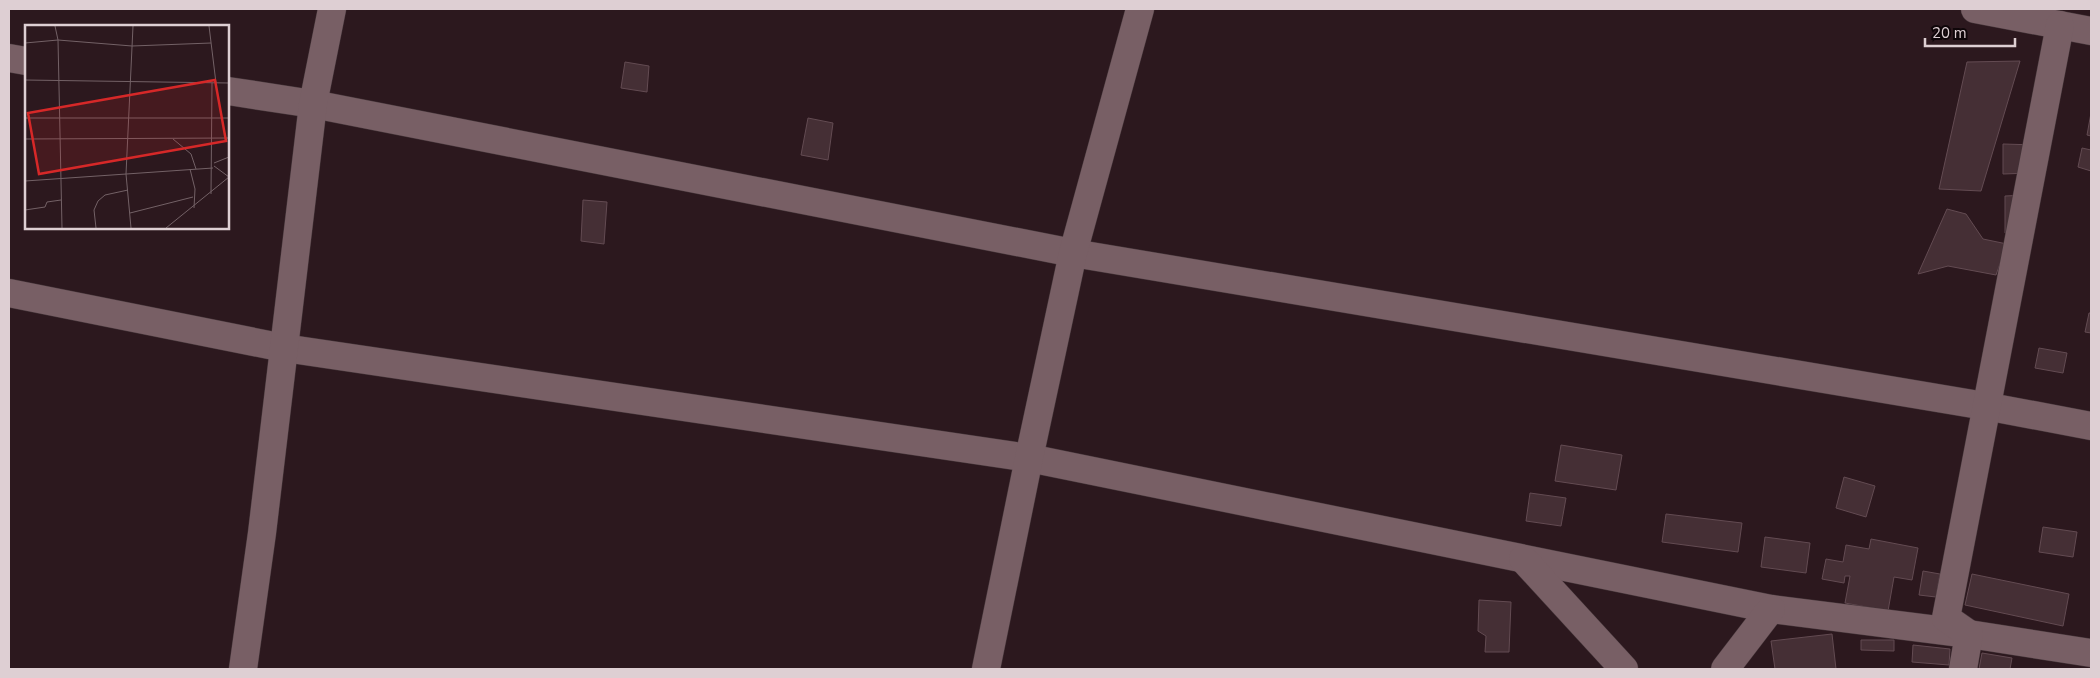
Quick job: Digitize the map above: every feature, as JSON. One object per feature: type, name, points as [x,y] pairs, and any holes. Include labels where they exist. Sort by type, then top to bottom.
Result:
[{"type":"street","points":[[243,669],[262,533],[313,104],[332,9]]},
{"type":"street","points":[[986,669],[1073,253],[1140,9]]},
{"type":"street","points":[[1975,9],[2091,32]]},
{"type":"street","points":[[1969,634],[1946,618],[2060,25]]},
{"type":"street","points":[[9,58],[25,60]]},
{"type":"street","points":[[229,91],[313,104],[1073,253],[1986,406],[2091,426]]},
{"type":"street","points":[[9,292],[284,348],[1029,458],[1771,609],[1969,634],[2091,653]]},
{"type":"street","points":[[1523,559],[1624,669]]},
{"type":"street","points":[[1725,669],[1771,609]]},
{"type":"street","points":[[1963,669],[1969,634]]},
{"type":"building","points":[[2020,61],[1981,191],[1939,189],[1967,62]]},
{"type":"building","points":[[625,62],[649,66],[647,92],[621,88]]},
{"type":"building","points":[[2091,113],[2091,136],[2087,135]]},
{"type":"building","points":[[808,118],[833,123],[828,160],[801,155]]},
{"type":"building","points":[[2003,144],[2036,145],[2031,173],[2003,174]]},
{"type":"building","points":[[2082,148],[2091,150],[2091,171],[2078,167]]},
{"type":"building","points":[[2027,195],[2019,233],[2005,233],[2005,196]]},
{"type":"building","points":[[583,200],[607,202],[604,244],[581,241]]},
{"type":"building","points":[[1947,209],[1966,214],[1983,239],[2007,244],[1996,275],[1948,266],[1918,274]]},
{"type":"building","points":[[2089,313],[2091,313],[2091,333],[2085,332]]},
{"type":"building","points":[[2039,348],[2067,353],[2063,373],[2035,368]]},
{"type":"building","points":[[1561,445],[1622,455],[1616,490],[1555,481]]},
{"type":"building","points":[[1844,477],[1875,486],[1866,517],[1836,508]]},
{"type":"building","points":[[1530,493],[1566,498],[1561,526],[1526,521]]},
{"type":"building","points":[[1666,514],[1742,523],[1738,552],[1662,542]]},
{"type":"building","points":[[2043,527],[2077,532],[2073,557],[2039,552]]},
{"type":"building","points":[[1765,537],[1810,543],[1806,573],[1761,567]]},
{"type":"building","points":[[1871,539],[1918,548],[1912,580],[1894,577],[1888,611],[1845,603],[1850,576],[1845,576],[1844,583],[1822,579],[1826,559],[1843,562],[1846,545],[1869,549]]},
{"type":"building","points":[[1923,571],[1940,574],[1936,597],[1919,595]]},
{"type":"building","points":[[1972,574],[2069,594],[2063,626],[1965,605]]},
{"type":"building","points":[[1479,600],[1511,602],[1509,652],[1485,652],[1486,636],[1478,631]]},
{"type":"building","points":[[1832,634],[1836,669],[1775,669],[1771,641]]},
{"type":"building","points":[[1861,640],[1894,640],[1894,651],[1861,650]]},
{"type":"building","points":[[1913,645],[1950,649],[1949,665],[1912,662]]},
{"type":"building","points":[[1982,653],[2012,658],[2010,669],[1979,669]]}]
